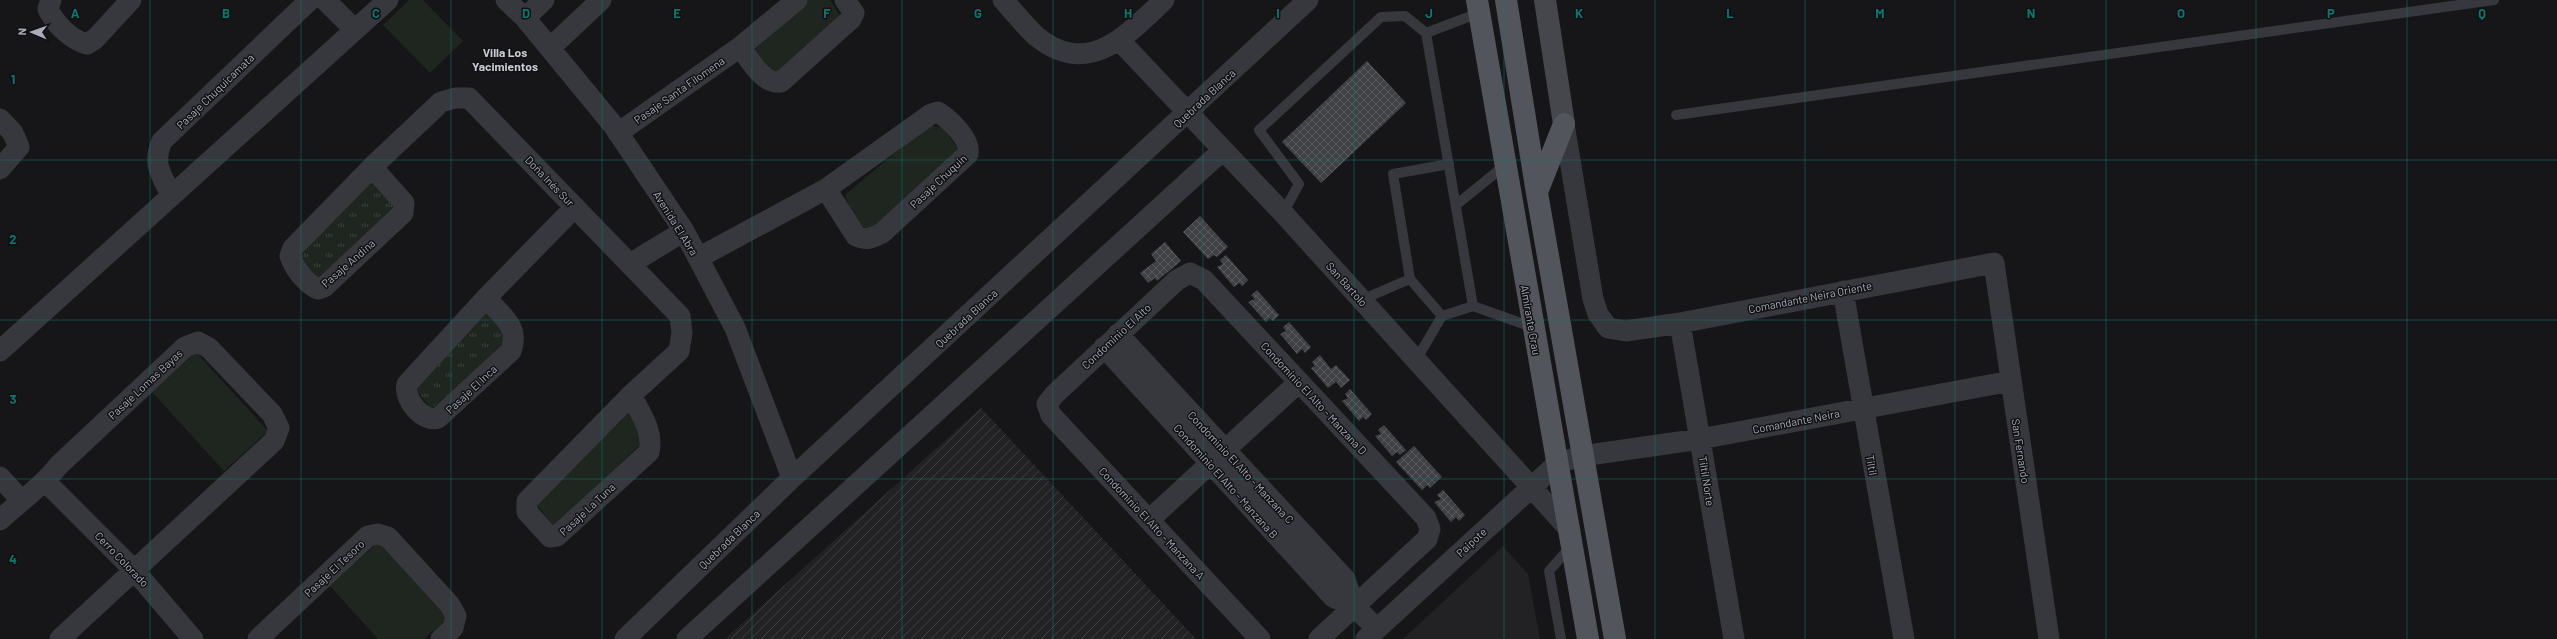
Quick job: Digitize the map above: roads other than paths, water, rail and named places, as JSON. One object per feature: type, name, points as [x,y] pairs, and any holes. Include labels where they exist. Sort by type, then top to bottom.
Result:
[{"type":"main road","points":[[1506,0],[1537,193],[1615,639]]},
{"type":"main road","name":"Almirante Grau","points":[[1478,7],[1532,327],[1558,463],[1588,639]]},
{"type":"main road","points":[[1537,193],[1564,124]]},
{"type":"street","points":[[50,0],[48,9],[52,17],[77,42],[87,44],[96,39],[130,0]]},
{"type":"street","name":"Pasaje Chuquicamata","points":[[171,195],[157,166],[156,154],[162,142],[310,0]]},
{"type":"street","points":[[325,0],[355,30]]},
{"type":"street","points":[[0,351],[388,0]]},
{"type":"street","name":"Avenida El Abra","points":[[506,0],[525,18],[618,133],[684,231],[735,328],[792,478]]},
{"type":"street","points":[[525,18],[544,0]]},
{"type":"street","points":[[550,48],[601,0]]},
{"type":"street","name":"Pasaje Santa Filomena","points":[[618,133],[740,47],[797,0]]},
{"type":"street","points":[[740,47],[766,80],[782,82],[851,19],[854,13],[845,0]]},
{"type":"street","points":[[1003,0],[1037,36],[1060,50],[1076,54],[1099,51],[1120,41],[1164,0]]},
{"type":"street","name":"Quebrada Blanca","points":[[626,639],[792,478],[1189,112],[1308,0]]},
{"type":"street","points":[[1545,0],[1564,124]]},
{"type":"street","name":"San Bartolo","points":[[1120,41],[1189,112],[1283,213],[1531,487],[1571,538]]},
{"type":"street","name":"Pasaje Andina","points":[[372,167],[404,203],[403,213],[324,286],[318,289],[312,287],[293,264],[290,256],[293,248],[372,167],[441,102],[455,98],[469,98]]},
{"type":"street","name":"Doña Inés Sur","points":[[469,98],[680,316]]},
{"type":"street","name":"Pasaje Chuquin","points":[[698,258],[826,189],[931,114],[938,112],[944,116],[967,142],[970,148],[968,154],[962,160],[882,233],[871,239],[863,239],[856,236],[826,189]]},
{"type":"street","points":[[0,119],[13,133],[19,147],[0,169]]},
{"type":"street","name":"Comandante Neira Oriente","points":[[1564,124],[1593,299],[1598,314],[1608,328],[1626,331],[1680,323],[1843,290],[1994,263]]},
{"type":"street","points":[[687,639],[1223,150]]},
{"type":"street","name":"Pasaje El Inca","points":[[486,298],[513,329],[515,340],[511,351],[438,418],[432,420],[426,418],[408,398],[407,384],[486,298],[575,207]]},
{"type":"street","points":[[630,264],[684,231]]},
{"type":"street","name":"San Fernando","points":[[1994,263],[2049,639]]},
{"type":"street","name":"Condominio El Alto","points":[[1047,404],[1111,341],[1177,280],[1190,273]]},
{"type":"street","name":"Condominio El Alto - Manzana D","points":[[1190,273],[1204,280],[1426,518],[1430,529],[1427,539],[1354,606]]},
{"type":"street","name":"Tiltil","points":[[1843,290],[1862,408],[1904,639]]},
{"type":"street","name":"Pasaje La Tuna","points":[[631,395],[649,432],[651,442],[649,452],[557,536],[550,537],[527,512],[527,501],[631,395],[679,351],[682,334],[680,316]]},
{"type":"street","name":"Tiltil Norte","points":[[1680,323],[1734,639]]},
{"type":"street","name":"Condominio El Alto - Manzana C","points":[[1111,341],[1226,450],[1346,579],[1354,606]]},
{"type":"street","name":"Condominio El Alto - Manzana B","points":[[1111,341],[1211,464],[1332,597],[1354,606]]},
{"type":"street","name":"Pasaje Lomas Bayas","points":[[0,520],[21,500],[46,482],[58,466],[185,347],[198,342],[209,348],[272,414],[279,428],[274,441],[60,639]]},
{"type":"street","name":"Comandante Neira","points":[[1582,456],[1700,439],[2011,381]]},
{"type":"street","points":[[1149,520],[1299,382]]},
{"type":"street","name":"Condominio El Alto - Manzana A","points":[[1047,404],[1051,415],[1260,639]]},
{"type":"street","name":"Paipote","points":[[1372,634],[1558,463],[1582,456]]},
{"type":"street","points":[[0,477],[21,500]]},
{"type":"street","name":"Cerro Colorado","points":[[46,482],[134,570],[193,639]]},
{"type":"street","name":"Pasaje El Tesoro","points":[[258,639],[368,536],[378,534],[388,538],[450,605],[456,616],[453,628],[441,639]]},
{"type":"street","points":[[1319,639],[1354,606],[1372,634]]},
{"type":"lane","points":[[1676,116],[2494,0]]},
{"type":"lane","points":[[1426,33],[1478,7]]},
{"type":"lane","points":[[1283,213],[1299,184],[1259,130],[1381,17],[1405,16],[1426,33],[1473,306]]},
{"type":"lane","points":[[1442,316],[1410,279],[1393,174],[1449,164]]},
{"type":"lane","points":[[1456,205],[1504,166]]},
{"type":"lane","points":[[1361,300],[1410,279]]},
{"type":"lane","points":[[1416,360],[1442,316],[1473,306],[1532,327]]},
{"type":"lane","points":[[1561,639],[1549,571],[1571,538]]},
{"type":"district","name":"Villa Los Yacimientos","points":[[505,59]]}]
